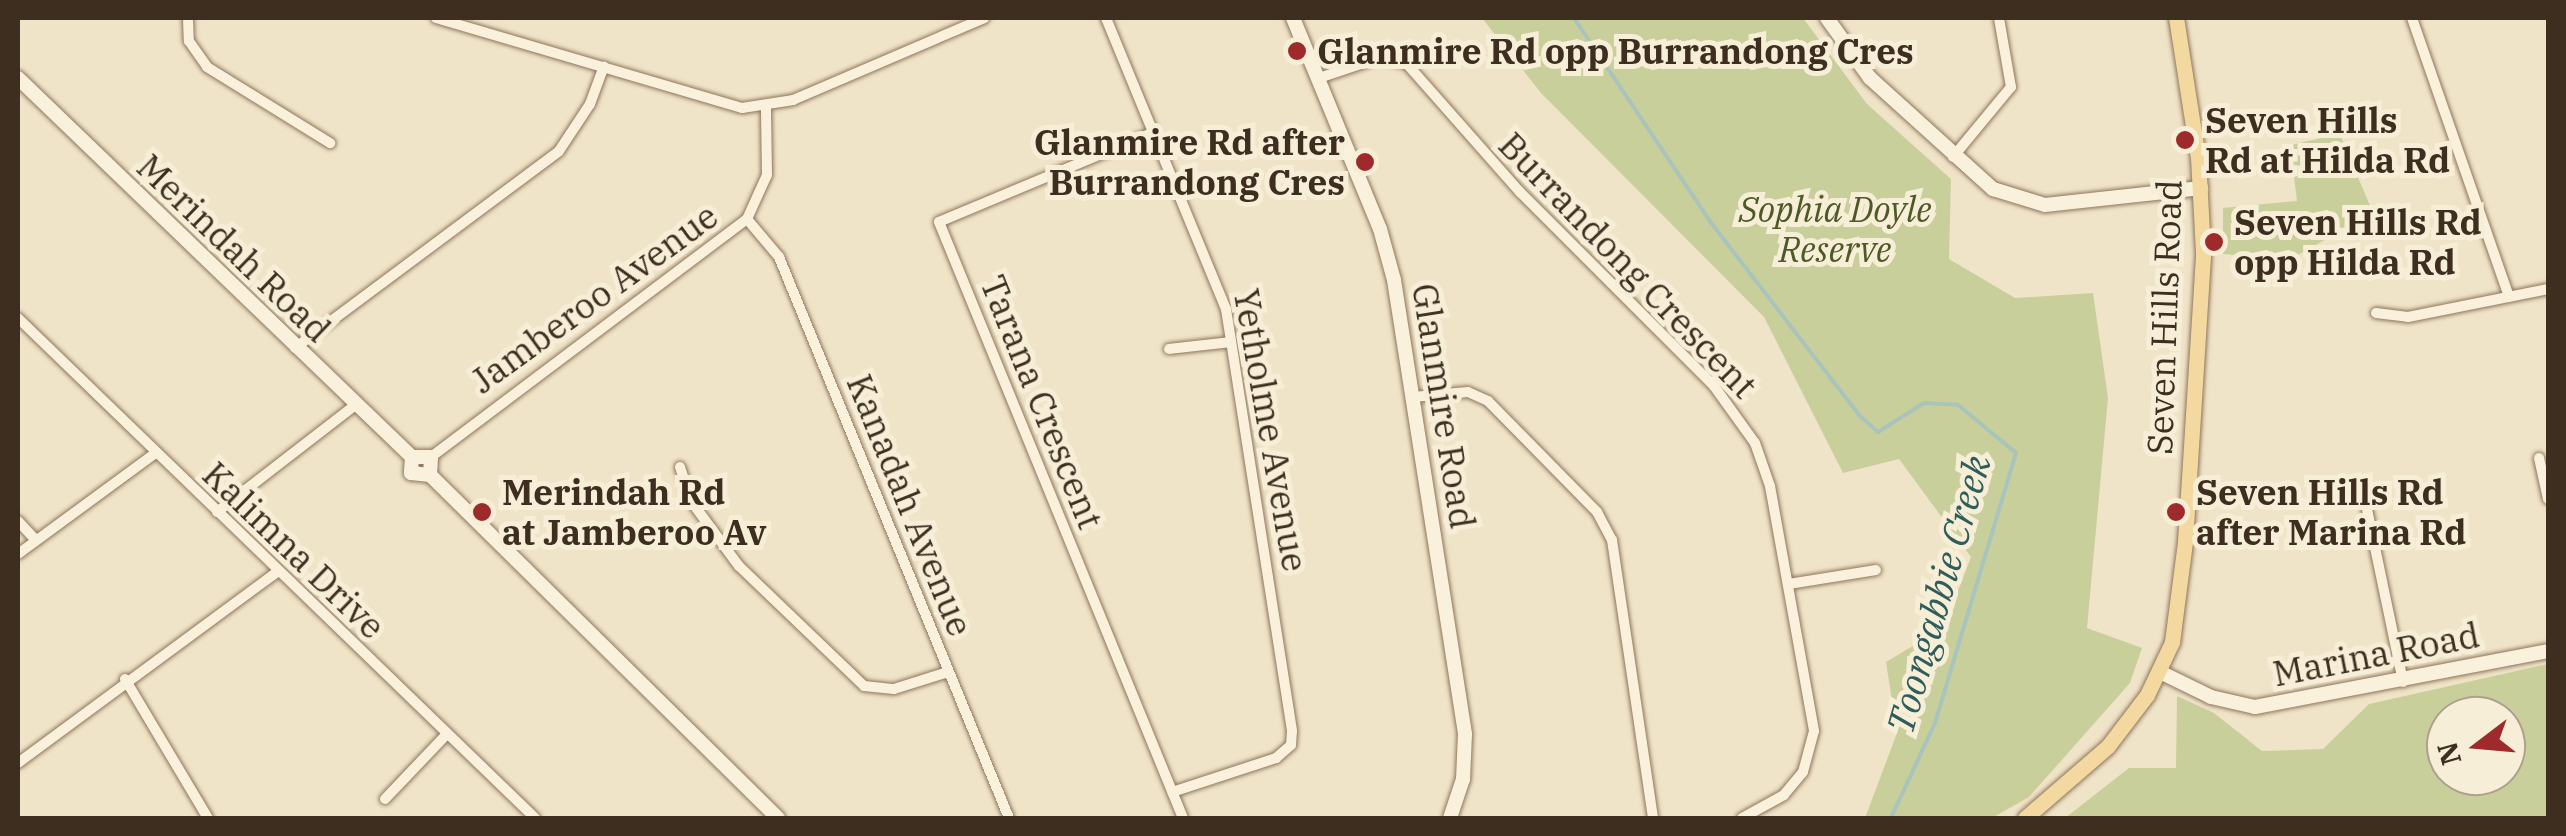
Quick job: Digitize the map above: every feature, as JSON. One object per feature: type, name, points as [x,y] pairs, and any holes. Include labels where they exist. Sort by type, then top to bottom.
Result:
[{"type":"main road","name":"Seven Hills Road","points":[[2024,818],[2094,761],[2131,712],[2160,672],[2172,620],[2198,358],[2201,188],[2176,18]]},
{"type":"main road","name":"Seven Hills Road","points":[[2131,712],[2172,620]]},
{"type":"street","points":[[188,18],[189,40],[207,67],[330,143]]},
{"type":"street","points":[[436,18],[604,66],[710,103],[766,108],[984,18]]},
{"type":"street","name":"Yetholme Avenue","points":[[1106,18],[1216,272],[1231,342],[1292,732],[1290,745],[1276,758],[1172,792]]},
{"type":"street","name":"Glanmire Road","points":[[1293,18],[1380,228],[1413,397],[1465,734],[1463,778],[1450,818]]},
{"type":"street","points":[[1827,18],[1870,78],[1994,190],[2045,205],[2201,188]]},
{"type":"street","points":[[1953,157],[2011,87],[1999,18]]},
{"type":"street","points":[[2412,18],[2509,297]]},
{"type":"street","name":"Burrandong Crescent","points":[[1319,78],[1381,57],[1406,64],[1520,192],[1714,386],[1756,443],[1789,584],[1814,731],[1812,753],[1784,795],[1742,818]]},
{"type":"street","points":[[294,348],[559,151],[590,104],[604,66]]},
{"type":"street","name":"Merindah Road","points":[[18,78],[354,407],[412,457],[411,473],[430,475]]},
{"type":"street","name":"Jamberoo Avenue","points":[[431,457],[747,219],[767,175],[766,108]]},
{"type":"street","name":"Tarana Crescent","points":[[1154,132],[939,222],[1183,818]]},
{"type":"street","name":"Kanadah Avenue","points":[[747,219],[779,257],[1009,818]]},
{"type":"street","points":[[2376,313],[2408,317],[2548,289]]},
{"type":"street","name":"Kalimna Drive","points":[[18,318],[276,573],[534,818]]},
{"type":"street","points":[[1169,348],[1231,342]]},
{"type":"street","points":[[1413,397],[1468,392],[1488,401],[1597,512],[1612,540],[1653,818]]},
{"type":"street","points":[[217,512],[354,407]]},
{"type":"street","points":[[18,554],[154,454]]},
{"type":"street","points":[[412,457],[431,457],[430,475],[778,818]]},
{"type":"street","points":[[2540,458],[2548,500]]},
{"type":"street","points":[[680,467],[691,502],[739,566],[864,686],[894,689],[948,672]]},
{"type":"street","points":[[2363,490],[2403,682]]},
{"type":"street","points":[[18,521],[36,540]]},
{"type":"street","points":[[1789,584],[1876,570]]},
{"type":"street","points":[[18,762],[276,573]]},
{"type":"street","name":"Marina Road","points":[[2160,672],[2211,697],[2255,707],[2403,682],[2548,650]]},
{"type":"street","points":[[125,680],[208,818]]},
{"type":"street","points":[[385,799],[445,736]]},
{"type":"green space","name":"Sophia Doyle Reserve","points":[[1482,18],[1803,18],[1867,104],[1951,179],[1949,259],[2015,298],[2093,293],[2108,398],[2087,628],[2142,648],[2130,683],[2029,797],[1992,818],[1865,818],[1897,733],[1886,662],[1944,627],[1971,557],[1899,459],[1843,473],[1764,317],[1541,93]]},
{"type":"green space","points":[[2340,134],[2373,213],[2289,260],[2223,254],[2223,208],[2297,201],[2290,145]]},
{"type":"green space","points":[[2548,664],[2548,818],[2065,818],[2129,768],[2176,768],[2177,696],[2214,713],[2262,751],[2323,749],[2369,704]]},
{"type":"waterway","name":"Toongabbie Creek","points":[[1574,18],[1712,224],[1860,416],[1878,432],[1924,403],[1958,405],[2016,453],[1935,723],[1891,818]]},
{"type":"place","name":"Glanmire Rd opp Burrandong Cres","points":[[1297,51]]},
{"type":"place","name":"Seven Hills Rd at Hilda Rd","points":[[2185,140]]},
{"type":"place","name":"Glanmire Rd after Burrandong Cres","points":[[1365,162]]},
{"type":"place","name":"Seven Hills Rd opp Hilda Rd","points":[[2214,242]]},
{"type":"place","name":"Merindah Rd at Jamberoo Av","points":[[482,512]]},
{"type":"place","name":"Seven Hills Rd after Marina Rd","points":[[2176,512]]}]
